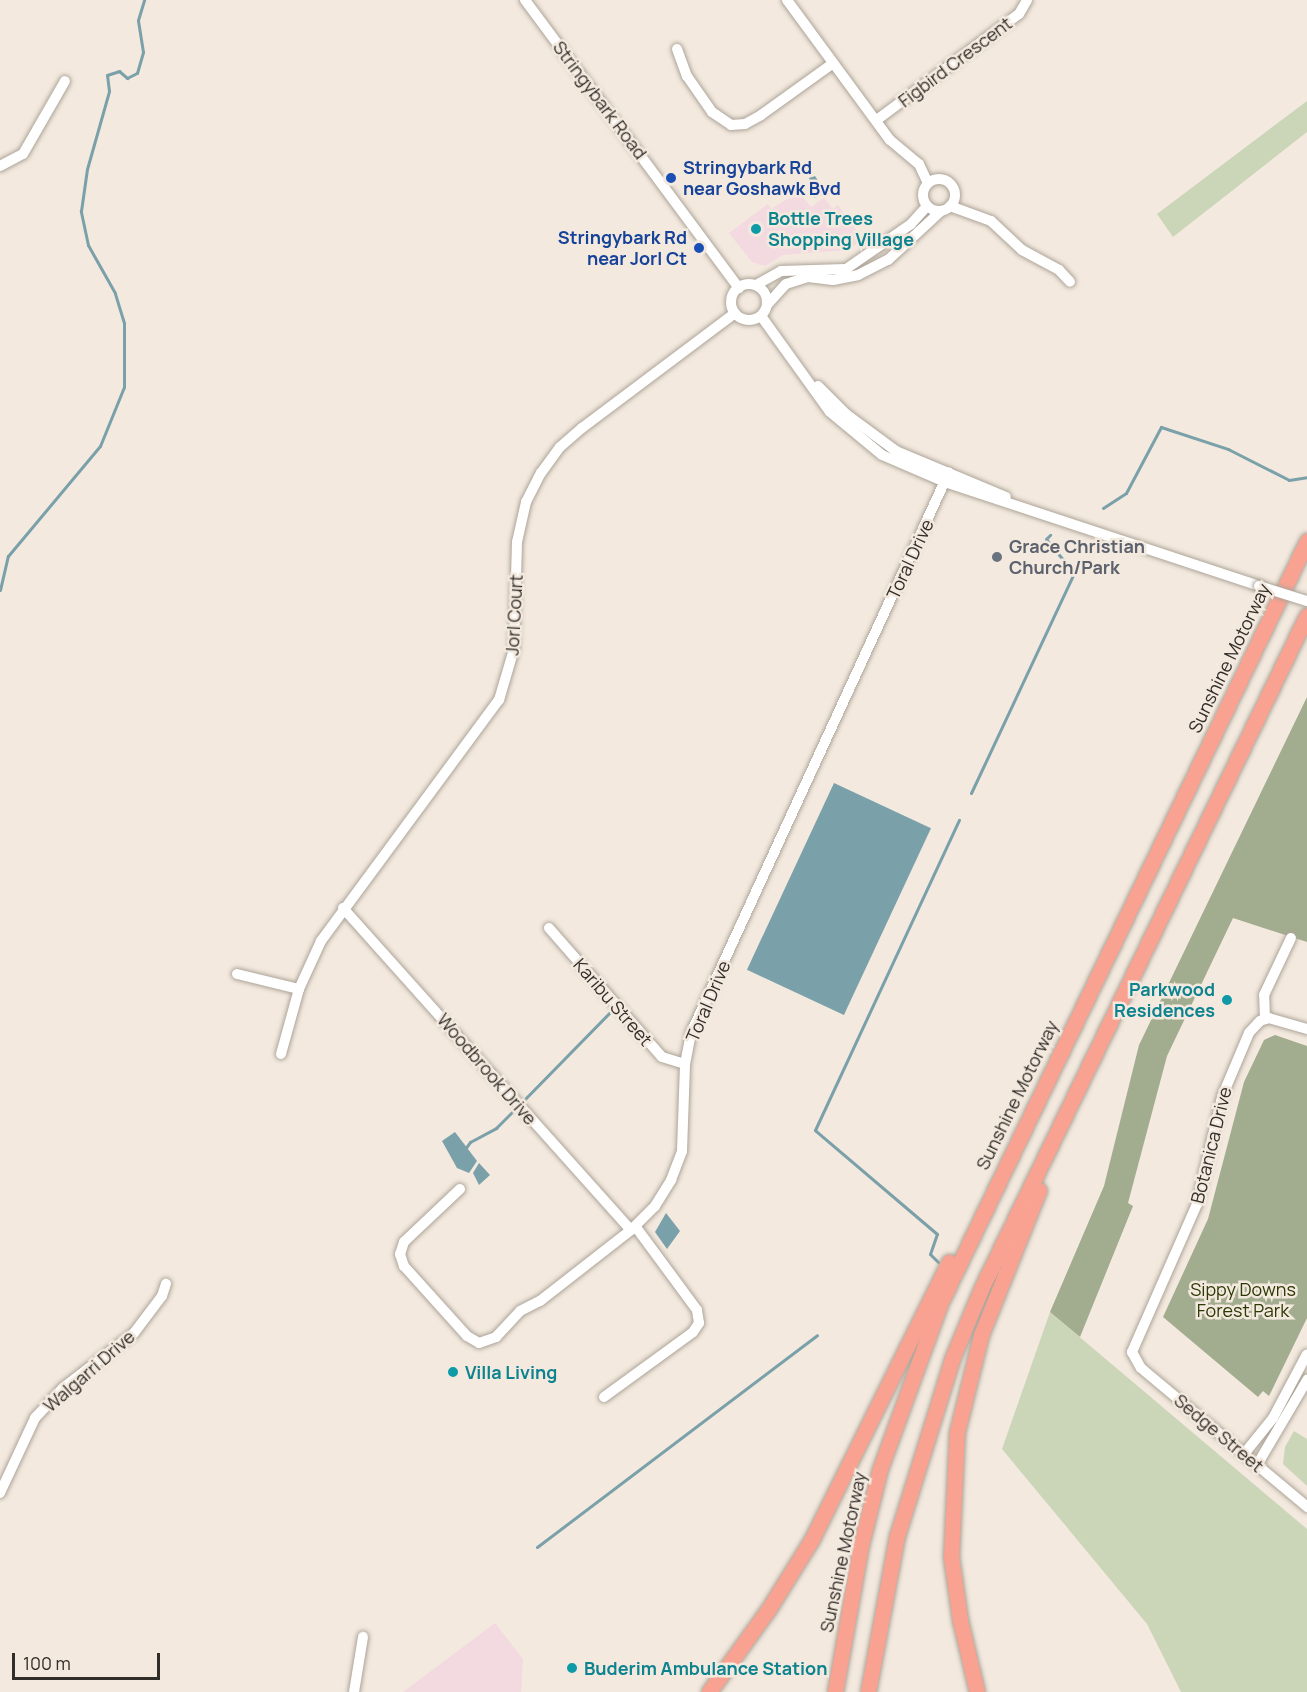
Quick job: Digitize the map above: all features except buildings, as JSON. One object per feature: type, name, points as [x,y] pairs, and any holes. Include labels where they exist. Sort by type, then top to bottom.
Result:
[{"type":"highway","name":"Sunshine Motorway","points":[[835,1692],[861,1545],[898,1414],[940,1304],[1029,1114],[1307,541]]},
{"type":"highway","points":[[868,1692],[900,1525],[952,1359],[982,1287],[1307,615]]},
{"type":"highway","points":[[977,1692],[960,1620],[951,1557],[957,1432],[981,1335],[1093,1057]]},
{"type":"highway","points":[[710,1692],[768,1610],[812,1539],[943,1273],[1029,1114]]},
{"type":"street","name":"Stringybark Road","points":[[525,0],[739,288]]},
{"type":"street","points":[[787,0],[832,64],[878,119],[890,140],[919,164],[928,183],[923,195],[927,206]]},
{"type":"street","name":"Figbird Crescent","points":[[878,119],[1019,14],[1027,0]]},
{"type":"street","points":[[676,50],[687,76],[712,111],[731,125],[745,124],[761,115],[832,64]]},
{"type":"street","points":[[0,166],[23,154],[66,81]]},
{"type":"street","points":[[927,206],[911,224],[846,269],[781,271],[756,285],[739,288],[732,297],[735,313],[750,320],[761,316],[767,305],[786,284],[808,277],[833,280],[858,275],[888,260],[945,208],[954,196],[951,186],[940,179],[928,183]]},
{"type":"street","points":[[927,206],[945,208],[991,221],[1022,250],[1059,270],[1070,282]]},
{"type":"street","points":[[756,285],[765,293],[767,305]]},
{"type":"street","name":"Jorl Court","points":[[281,1054],[299,989],[321,941],[343,908],[499,700],[514,649],[517,542],[525,502],[541,473],[560,447],[582,428],[735,313]]},
{"type":"street","points":[[761,316],[803,372],[846,414],[896,451],[947,477],[1025,506],[1307,602]]},
{"type":"street","name":"Toral Drive","points":[[460,1189],[404,1242],[400,1254],[404,1266],[467,1336],[479,1343],[496,1336],[520,1311],[545,1297],[633,1228],[664,1192],[680,1158],[686,1114],[685,1064],[694,1026],[947,477]]},
{"type":"street","name":"Woodbrook Drive","points":[[343,908],[633,1228],[697,1310],[699,1323],[693,1332],[604,1397]]},
{"type":"street","name":"Karibu Street","points":[[549,928],[662,1057],[685,1064]]},
{"type":"street","points":[[1291,938],[1264,995],[1265,1019],[1307,1029]]},
{"type":"street","points":[[237,974],[299,989]]},
{"type":"street","name":"Botanica Drive","points":[[1133,1357],[1134,1340],[1197,1204],[1229,1076],[1249,1033],[1265,1019]]},
{"type":"street","name":"Walgarri Drive","points":[[0,1492],[35,1418],[63,1388],[134,1333],[162,1296],[166,1284]]},
{"type":"street","points":[[1244,1454],[1273,1418],[1307,1354]]},
{"type":"street","name":"Sedge Street","points":[[1133,1357],[1307,1507]]},
{"type":"street","points":[[1257,1465],[1307,1380]]},
{"type":"street","points":[[354,1692],[363,1637]]},
{"type":"shaded area","name":"Bottle Trees Shopping Village","points":[[799,192],[811,207],[824,198],[833,209],[838,205],[863,240],[846,250],[783,255],[765,266],[752,262],[729,233],[768,204],[771,209]]},
{"type":"shaded area","points":[[495,1623],[523,1659],[521,1692],[403,1692]]},
{"type":"green space","points":[[1307,101],[1307,132],[1173,237],[1157,214]]},
{"type":"green space","points":[[1307,697],[1307,942],[1233,918],[1167,1056],[1128,1203],[1133,1206],[1080,1337],[1050,1312],[1104,1186],[1139,1045]]},
{"type":"green space","name":"Sippy Downs Forest Park","points":[[1275,1035],[1307,1046],[1307,1318],[1269,1396],[1263,1391],[1258,1397],[1163,1317],[1208,1219],[1244,1082],[1264,1040]]},
{"type":"green space","points":[[1050,1312],[1307,1529],[1307,1692],[1181,1692],[1147,1624],[1002,1449]]},
{"type":"green space","points":[[1294,1431],[1307,1439],[1307,1486],[1283,1464],[1285,1447]]},
{"type":"water","points":[[815,176],[826,193],[814,198],[809,178]]},
{"type":"water","points":[[834,783],[931,828],[844,1015],[747,970]]},
{"type":"water","points":[[455,1132],[477,1161],[469,1173],[457,1168],[442,1141]]},
{"type":"water","points":[[479,1163],[490,1175],[479,1185],[473,1173]]},
{"type":"water","points":[[666,1213],[680,1231],[667,1249],[655,1232]]},
{"type":"waterway","points":[[0,590],[8,556],[100,446],[124,387],[124,323],[115,293],[88,245],[81,211],[87,169],[109,91],[107,75],[119,71],[127,78],[137,73],[143,52],[138,20],[144,0]]},
{"type":"waterway","points":[[1103,508],[1126,493],[1161,427],[1228,449],[1289,480],[1307,477]]},
{"type":"waterway","points":[[971,793],[1074,573],[1046,539],[1050,535]]},
{"type":"waterway","points":[[938,1262],[930,1254],[937,1234],[815,1130],[959,820]]},
{"type":"waterway","points":[[521,1103],[615,1007]]},
{"type":"waterway","points":[[465,1149],[470,1142],[496,1128],[517,1107]]},
{"type":"waterway","points":[[537,1547],[817,1335]]},
{"type":"place","name":"Stringybark Rd near Goshawk Bvd","points":[[671,178]]},
{"type":"place","name":"Bottle Trees Shopping Village","points":[[756,229]]},
{"type":"place","name":"Stringybark Rd near Jorl Ct","points":[[699,248]]},
{"type":"place","name":"Grace Christian Church/Park","points":[[997,557]]},
{"type":"place","name":"Parkwood Residences","points":[[1227,1000]]},
{"type":"place","name":"Villa Living","points":[[453,1372]]},
{"type":"place","name":"Buderim Ambulance Station","points":[[572,1668]]}]
